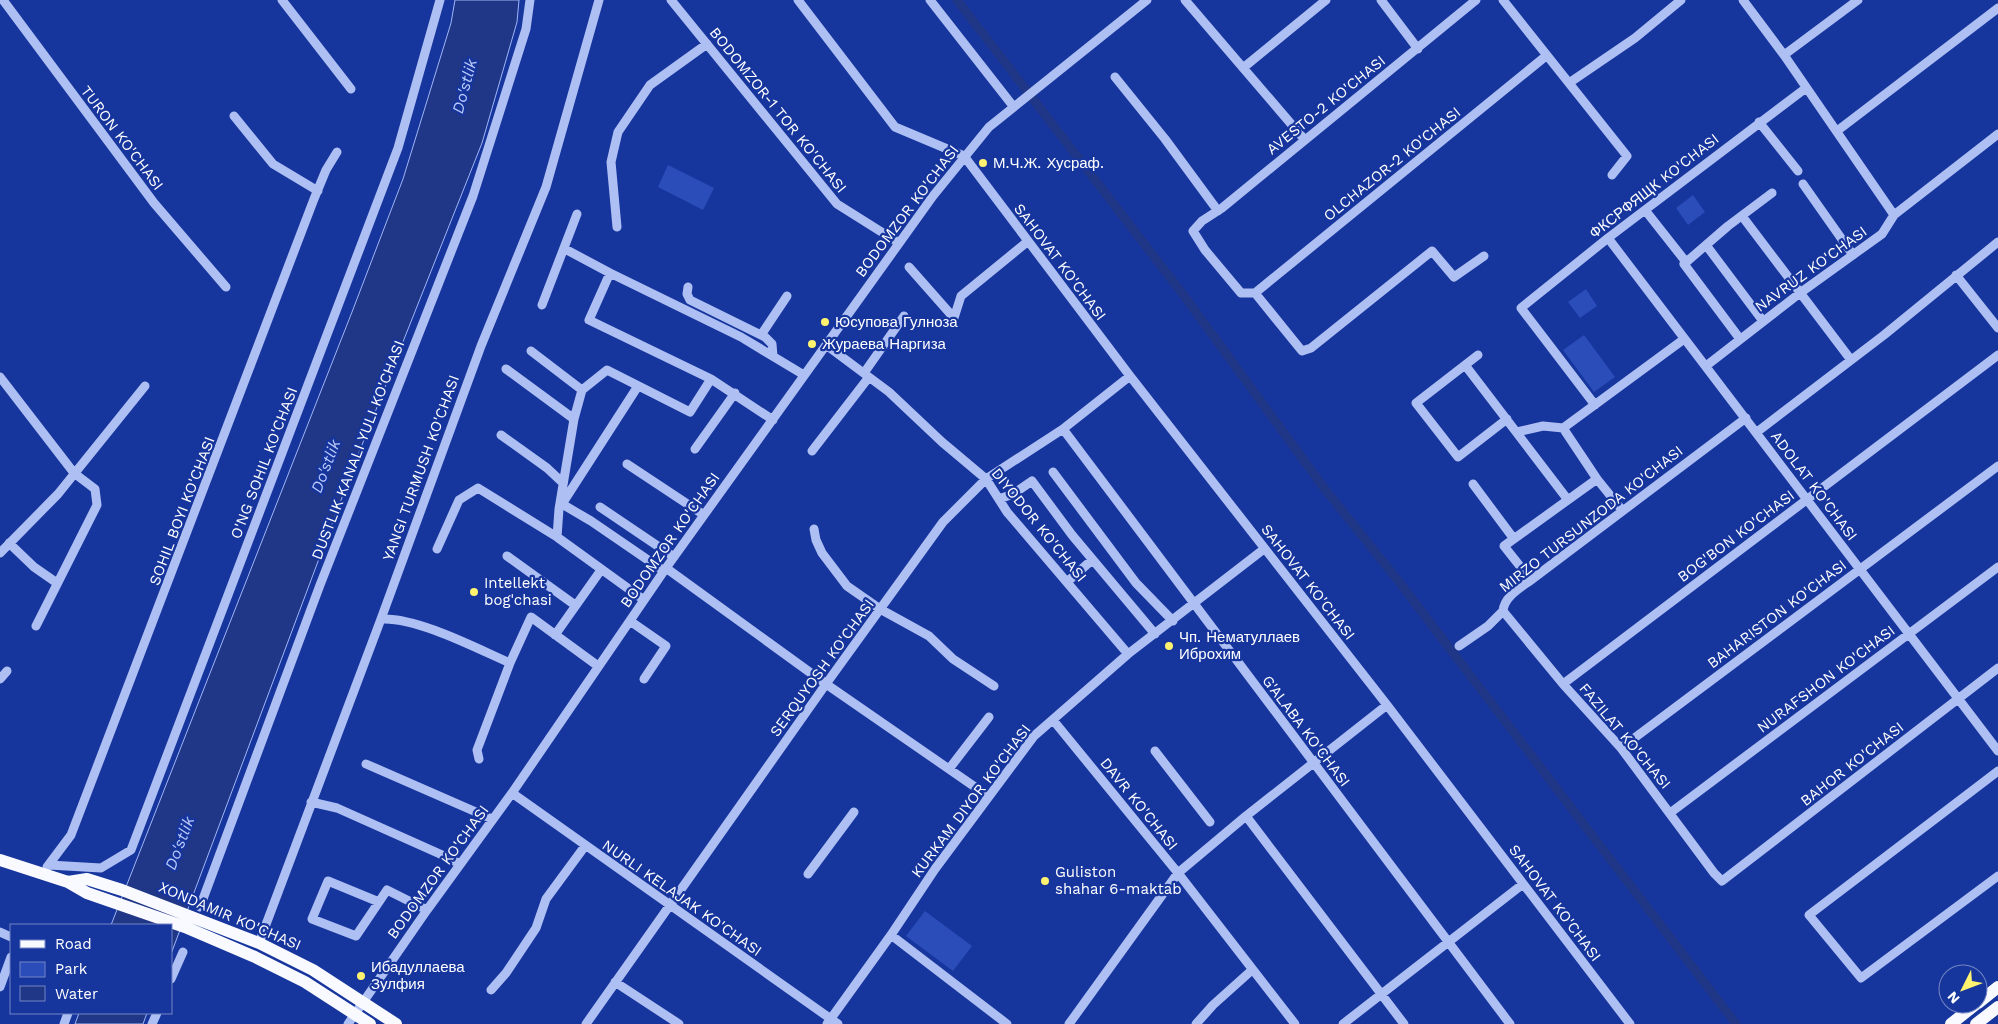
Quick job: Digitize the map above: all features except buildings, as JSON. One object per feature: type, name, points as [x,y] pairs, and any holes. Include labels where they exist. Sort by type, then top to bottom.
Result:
[{"type":"main road","name":"XONDAMIR KO'CHASI","points":[[0,860],[46,869],[87,893],[185,927],[264,961],[305,982],[351,1018],[370,1024]]},
{"type":"main road","name":"XONDAMIR KO'CHASI","points":[[68,882],[87,879],[122,890],[189,914],[258,943],[313,970],[396,1024]]},
{"type":"main road","points":[[1988,995],[1998,987]]},
{"type":"main road","points":[[1976,1024],[1998,1007]]},
{"type":"main road","points":[[1951,1024],[1963,1014]]},
{"type":"street","name":"TURON KO'CHASI","points":[[3,0],[154,203],[226,287]]},
{"type":"street","points":[[282,0],[352,89]]},
{"type":"street","name":"O'NG SOHIL KO'CHASI","points":[[46,869],[100,868],[131,850],[398,148],[440,0]]},
{"type":"street","name":"DUSTLIK KANALI YULI KO'CHASI","points":[[200,907],[320,585],[473,196],[526,29],[530,0]]},
{"type":"street","name":"YANGI TURMUSH KO'CHASI","points":[[258,943],[381,619],[481,346],[546,187],[599,0]]},
{"type":"street","name":"BODOMZOR-1 TOR KO'CHASI","points":[[671,0],[837,204],[899,243]]},
{"type":"street","points":[[798,0],[895,126],[964,156]]},
{"type":"street","points":[[930,0],[1013,106]]},
{"type":"street","name":"BODOMZOR KO'CHASI","points":[[351,1018],[512,792],[665,569],[899,243],[964,156],[989,127],[1013,106],[1147,0]]},
{"type":"street","points":[[1185,0],[1304,140]]},
{"type":"street","points":[[1243,68],[1326,0]]},
{"type":"street","points":[[1380,0],[1418,49]]},
{"type":"street","name":"AVESTO-2 KO'CHASI","points":[[1255,293],[1242,293],[1204,250],[1193,231],[1202,221],[1218,211],[1476,0]]},
{"type":"street","points":[[1503,0],[1627,156],[1612,175]]},
{"type":"street","points":[[1569,83],[1635,38],[1681,0]]},
{"type":"street","points":[[1743,0],[1784,55],[1894,215]]},
{"type":"street","points":[[1784,55],[1858,0]]},
{"type":"street","points":[[1837,131],[1998,8]]},
{"type":"street","points":[[617,227],[611,162],[618,132],[650,85],[707,44]]},
{"type":"street","name":"OLCHAZOR-2 KO'CHASI","points":[[1255,293],[1546,56]]},
{"type":"street","points":[[1115,77],[1165,139],[1218,211]]},
{"type":"street","name":"ФКСРФЯЩК KO'CHASI","points":[[1595,405],[1521,308],[1608,238],[1806,88]]},
{"type":"street","points":[[234,116],[273,164],[318,191]]},
{"type":"street","points":[[1759,122],[1798,172]]},
{"type":"street","name":"NAVRUZ KO'CHASI","points":[[1706,366],[1800,293],[1882,234],[1894,215],[1998,134]]},
{"type":"street","name":"SOHIL BOYI KO'CHASI","points":[[46,869],[71,834],[326,170],[337,152]]},
{"type":"street","name":"SAHOVAT KO'CHASI","points":[[964,156],[1027,242],[1264,550],[1387,705],[1630,1024]]},
{"type":"street","points":[[1803,184],[1853,254]]},
{"type":"street","points":[[1685,263],[1772,194]]},
{"type":"street","points":[[1645,210],[1740,339]]},
{"type":"street","points":[[542,305],[578,214]]},
{"type":"street","points":[[1742,216],[1850,360]]},
{"type":"street","name":"ADOLAT KO'CHASI","points":[[1608,238],[1998,751]]},
{"type":"street","points":[[909,268],[954,318],[961,296],[1027,242]]},
{"type":"street","points":[[1757,432],[1998,242]]},
{"type":"street","points":[[1706,245],[1763,321]]},
{"type":"street","points":[[565,249],[741,337],[804,375]]},
{"type":"street","points":[[1255,293],[1302,350],[1311,348],[1432,251],[1454,276],[1484,256]]},
{"type":"street","points":[[610,273],[589,320],[711,379],[773,420]]},
{"type":"street","points":[[1956,275],[1998,328]]},
{"type":"street","points":[[688,287],[687,294],[690,300],[760,335],[772,344],[773,356]]},
{"type":"street","points":[[760,335],[787,296]]},
{"type":"street","points":[[812,451],[866,375],[904,316]]},
{"type":"street","points":[[1517,432],[1543,426],[1563,428],[1684,339]]},
{"type":"street","name":"DIYODOR KO'CHASI","points":[[826,345],[888,392],[942,442],[986,479],[1007,512],[1128,654]]},
{"type":"street","points":[[531,352],[582,390]]},
{"type":"street","points":[[1478,355],[1416,403],[1458,457],[1507,419]]},
{"type":"street","name":"BOG'BON KO'CHASI","points":[[1563,684],[1998,355]]},
{"type":"street","points":[[1465,365],[1568,500]]},
{"type":"street","points":[[506,369],[574,419]]},
{"type":"street","points":[[557,537],[563,483],[574,419],[582,390],[607,370],[690,412],[711,379]]},
{"type":"street","name":"SERQUYOSH KO'CHASI","points":[[586,1024],[943,522],[986,479],[1063,429],[1130,376]]},
{"type":"street","points":[[0,377],[74,473],[94,489],[97,505],[36,626]]},
{"type":"street","points":[[0,553],[58,494],[145,386]]},
{"type":"street","points":[[560,506],[638,386]]},
{"type":"street","points":[[695,449],[734,394]]},
{"type":"street","name":"MIRZO TURSUNZODA KO'CHASI","points":[[1460,646],[1488,626],[1504,611],[1504,604],[1510,596],[1530,580],[1746,418]]},
{"type":"street","points":[[1563,428],[1597,478],[1622,510]]},
{"type":"street","name":"G'ALABA KO'CHASI","points":[[1063,429],[1510,1024]]},
{"type":"street","points":[[501,435],[547,468],[563,483]]},
{"type":"street","points":[[627,464],[704,515]]},
{"type":"street","name":"BAHARISTON KO'CHASI","points":[[1621,748],[1998,466]]},
{"type":"street","points":[[1053,472],[1136,583],[1173,620]]},
{"type":"street","points":[[1530,580],[1504,546],[1597,478]]},
{"type":"street","points":[[999,499],[1013,494],[1032,481],[1092,560],[1155,634]]},
{"type":"street","points":[[1473,484],[1514,540]]},
{"type":"street","points":[[437,549],[459,500],[478,488],[557,537],[600,570],[644,600]]},
{"type":"street","points":[[560,506],[591,521],[665,569],[826,684],[988,796]]},
{"type":"street","points":[[600,507],[674,557]]},
{"type":"street","points":[[814,530],[822,553],[847,586],[880,610],[929,636],[953,659],[994,686]]},
{"type":"street","points":[[9,543],[34,567],[57,583]]},
{"type":"street","name":"KURKAM DIYOR KO'CHASI","points":[[832,1022],[936,868],[1034,736],[1128,654],[1264,550]]},
{"type":"street","points":[[507,556],[575,605]]},
{"type":"street","points":[[1067,582],[1092,560]]},
{"type":"street","name":"NURAFSHON KO'CHASI","points":[[1670,813],[1998,567]]},
{"type":"street","points":[[555,635],[600,570]]},
{"type":"street","name":"FAZILAT KO'CHASI","points":[[1504,611],[1563,684],[1621,748],[1714,873],[1722,881]]},
{"type":"street","points":[[479,759],[477,750],[510,663],[531,617],[598,666]]},
{"type":"street","points":[[381,619],[395,618],[416,623],[510,663]]},
{"type":"street","points":[[630,621],[666,646],[644,678]]},
{"type":"street","name":"BAHOR KO'CHASI","points":[[1722,881],[1998,668]]},
{"type":"street","points":[[0,679],[7,672]]},
{"type":"street","points":[[1069,1024],[1178,873],[1246,816],[1387,705]]},
{"type":"street","points":[[949,769],[989,717]]},
{"type":"street","name":"DAVR KO'CHASI","points":[[1053,720],[1178,873],[1296,1024]]},
{"type":"street","points":[[1155,751],[1210,822]]},
{"type":"street","points":[[366,764],[492,819]]},
{"type":"street","points":[[1998,772],[1809,915],[1861,978],[1998,876]]},
{"type":"street","name":"NURLI KELAJAK KO'CHASI","points":[[512,792],[832,1022]]},
{"type":"street","points":[[311,802],[337,808],[460,864]]},
{"type":"street","points":[[808,874],[854,812]]},
{"type":"street","points":[[1246,816],[1404,1024]]},
{"type":"street","points":[[491,990],[506,973],[536,928],[546,899],[585,846]]},
{"type":"street","points":[[379,902],[328,881],[312,919],[356,936],[379,902],[387,890],[427,910]]},
{"type":"street","points":[[1343,1024],[1522,884]]},
{"type":"street","points":[[891,935],[1007,1024]]},
{"type":"street","points":[[172,977],[183,952]]},
{"type":"street","points":[[0,987],[2,975],[10,959]]},
{"type":"street","points":[[1196,1024],[1213,1005],[1252,970]]},
{"type":"street","points":[[615,982],[679,1024]]},
{"type":"green space","points":[[668,165],[714,188],[703,210],[658,187]]},
{"type":"green space","points":[[1693,195],[1705,212],[1688,225],[1676,208]]},
{"type":"green space","points":[[1586,289],[1597,306],[1580,318],[1568,302]]},
{"type":"green space","points":[[1584,335],[1615,377],[1594,392],[1563,350]]},
{"type":"green space","points":[[925,911],[972,946],[953,971],[906,936]]},
{"type":"water","name":"Do'stlik","points":[[455,0],[519,0],[517,22],[482,143],[356,460],[172,951],[172,924],[111,924],[403,179],[451,23]]},
{"type":"water","points":[[79,1014],[147,1014],[143,1024],[75,1024]]},
{"type":"waterway","points":[[957,0],[1185,297],[1324,488],[1396,578],[1736,1024]]},
{"type":"place","name":"М.Ч.Ж. Хусраф.","points":[[983,163]]},
{"type":"place","name":"Юсупова Гулноза","points":[[825,322]]},
{"type":"place","name":"Жураева Наргиза","points":[[812,344]]},
{"type":"place","name":"Intellekt bog'chasi","points":[[474,592]]},
{"type":"place","name":"Чп. Нематуллаев Иброхим","points":[[1169,646]]},
{"type":"place","name":"Guliston shahar 6-maktab","points":[[1045,881]]},
{"type":"place","name":"Ибадуллаева Зулфия","points":[[361,976]]}]
